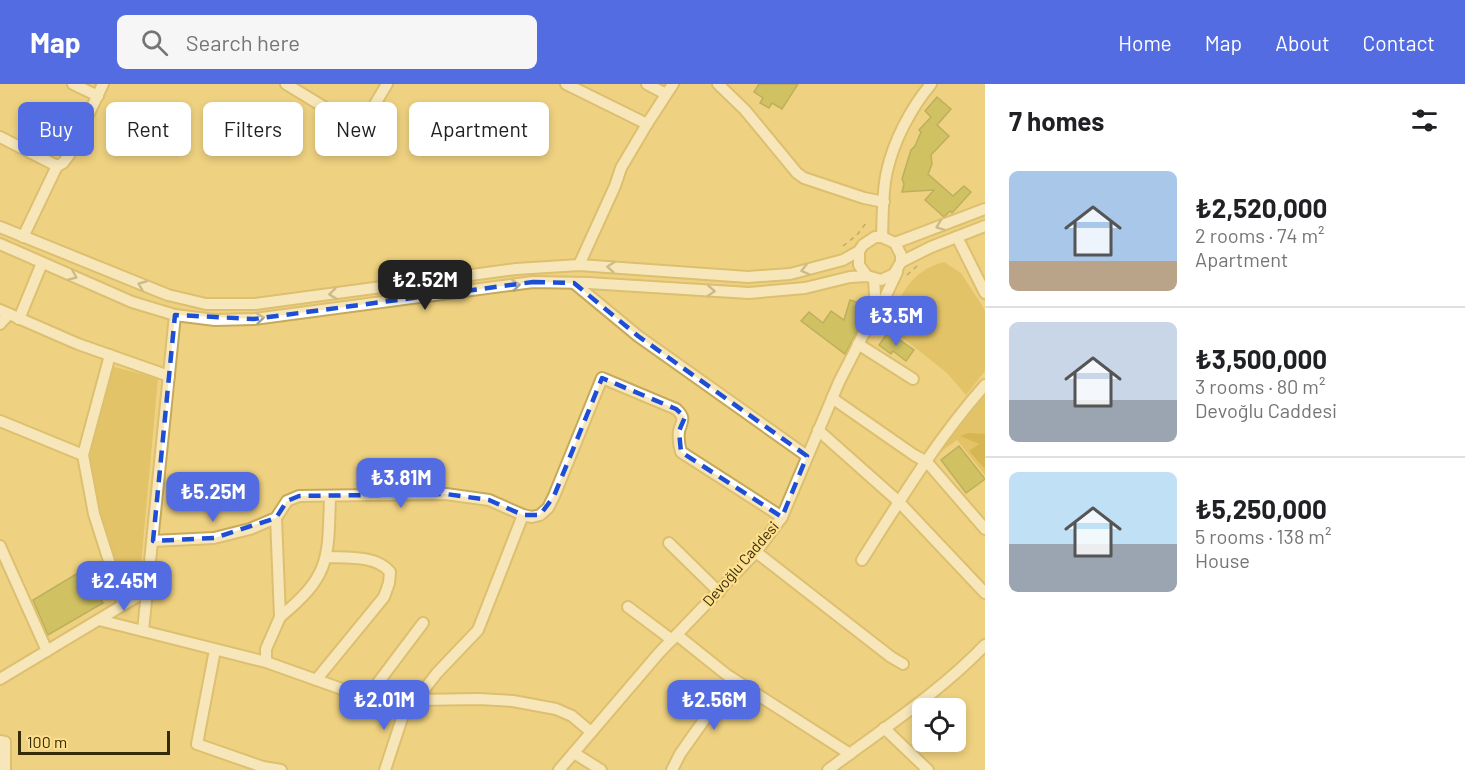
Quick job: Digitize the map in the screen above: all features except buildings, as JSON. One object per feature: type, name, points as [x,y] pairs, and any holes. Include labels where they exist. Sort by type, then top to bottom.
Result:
[{"type":"street","points":[[73,84],[98,96]]},
{"type":"street","points":[[0,137],[57,166],[63,164],[103,84]]},
{"type":"street","points":[[286,84],[347,120],[360,123],[365,121],[387,84]]},
{"type":"street","points":[[566,84],[647,124]]},
{"type":"street","points":[[647,84],[666,94]]},
{"type":"street","points":[[579,265],[621,168],[672,84]]},
{"type":"street","points":[[718,84],[745,110],[797,173],[804,178],[864,198],[884,202]]},
{"type":"street","points":[[882,237],[887,171],[899,136],[918,99],[931,84]]},
{"type":"street","points":[[23,237],[57,166]]},
{"type":"street","points":[[895,243],[985,209]]},
{"type":"street","points":[[0,244],[132,302],[175,315],[215,320],[254,319],[533,282],[749,293],[805,288],[850,277],[888,278],[931,247],[985,226]]},
{"type":"street","points":[[0,227],[168,295],[206,304],[255,304],[516,269],[579,265],[748,277],[790,274],[843,260],[860,251],[868,240],[882,237],[895,243],[901,255],[902,269]]},
{"type":"street","points":[[957,237],[985,293]]},
{"type":"street","points":[[860,251],[859,265],[871,277],[875,295],[870,323]]},
{"type":"street","points":[[0,324],[42,263]]},
{"type":"street","name":"Devoğlu Caddesi","points":[[559,770],[674,638],[756,552],[782,517],[832,398],[858,344],[902,269]]},
{"type":"street","points":[[574,283],[638,336],[807,456]]},
{"type":"street","points":[[9,314],[78,344],[169,376]]},
{"type":"street","points":[[143,631],[175,315]]},
{"type":"street","points":[[858,344],[913,379]]},
{"type":"street","points":[[110,355],[83,455],[94,514],[123,605]]},
{"type":"street","points":[[153,541],[214,538],[250,529],[276,518],[287,501],[299,496],[446,494],[489,500],[532,517],[540,515],[548,507],[602,378],[676,409],[684,420],[678,441],[681,452],[782,517]]},
{"type":"street","points":[[862,560],[966,406],[985,386]]},
{"type":"street","points":[[832,398],[927,462],[985,529]]},
{"type":"street","points":[[0,421],[83,455]]},
{"type":"street","points":[[818,430],[899,502],[985,593]]},
{"type":"street","points":[[280,617],[300,600],[316,581],[325,564],[330,496]]},
{"type":"street","points":[[385,770],[412,700],[478,630],[524,515]]},
{"type":"street","points":[[266,662],[266,649],[280,617],[276,518]]},
{"type":"street","points":[[669,543],[719,592]]},
{"type":"street","points":[[0,546],[3,561],[47,651]]},
{"type":"street","points":[[756,552],[903,664]]},
{"type":"street","points":[[316,680],[384,597],[390,572],[384,565],[361,558],[326,556]]},
{"type":"street","points":[[0,679],[148,590]]},
{"type":"street","points":[[628,607],[849,754]]},
{"type":"street","points":[[99,620],[266,662],[356,694],[412,700],[501,701],[556,709],[572,716],[591,732]]},
{"type":"street","points":[[368,696],[423,623]]},
{"type":"street","points":[[828,770],[965,665],[985,645]]},
{"type":"street","points":[[215,650],[197,744],[281,770]]},
{"type":"street","points":[[672,770],[680,754],[733,679]]},
{"type":"street","points":[[884,728],[928,770]]},
{"type":"street","points":[[0,741],[5,742],[5,770]]},
{"type":"street","points":[[574,753],[601,770]]},
{"type":"path","points":[[843,246],[857,235],[866,223]]},
{"type":"path","points":[[902,269],[921,262]]},
{"type":"highlighted area","points":[[533,282],[574,283],[638,336],[807,456],[782,517],[681,452],[679,431],[685,417],[676,409],[602,378],[554,496],[540,515],[523,515],[489,500],[446,494],[299,496],[287,501],[276,518],[214,538],[153,541],[175,315],[254,319]]},
{"type":"shaded area","points":[[944,262],[961,273],[985,310],[985,371],[966,395],[947,373],[887,325],[902,294],[915,278],[932,266]]},
{"type":"shaded area","points":[[110,366],[158,378],[139,586],[120,590],[96,506],[89,461]]},
{"type":"shaded area","points":[[985,391],[985,475],[957,440],[939,453],[940,447]]},
{"type":"shaded area","points":[[968,433],[985,434],[985,469],[969,451],[979,444],[960,436]]}]
